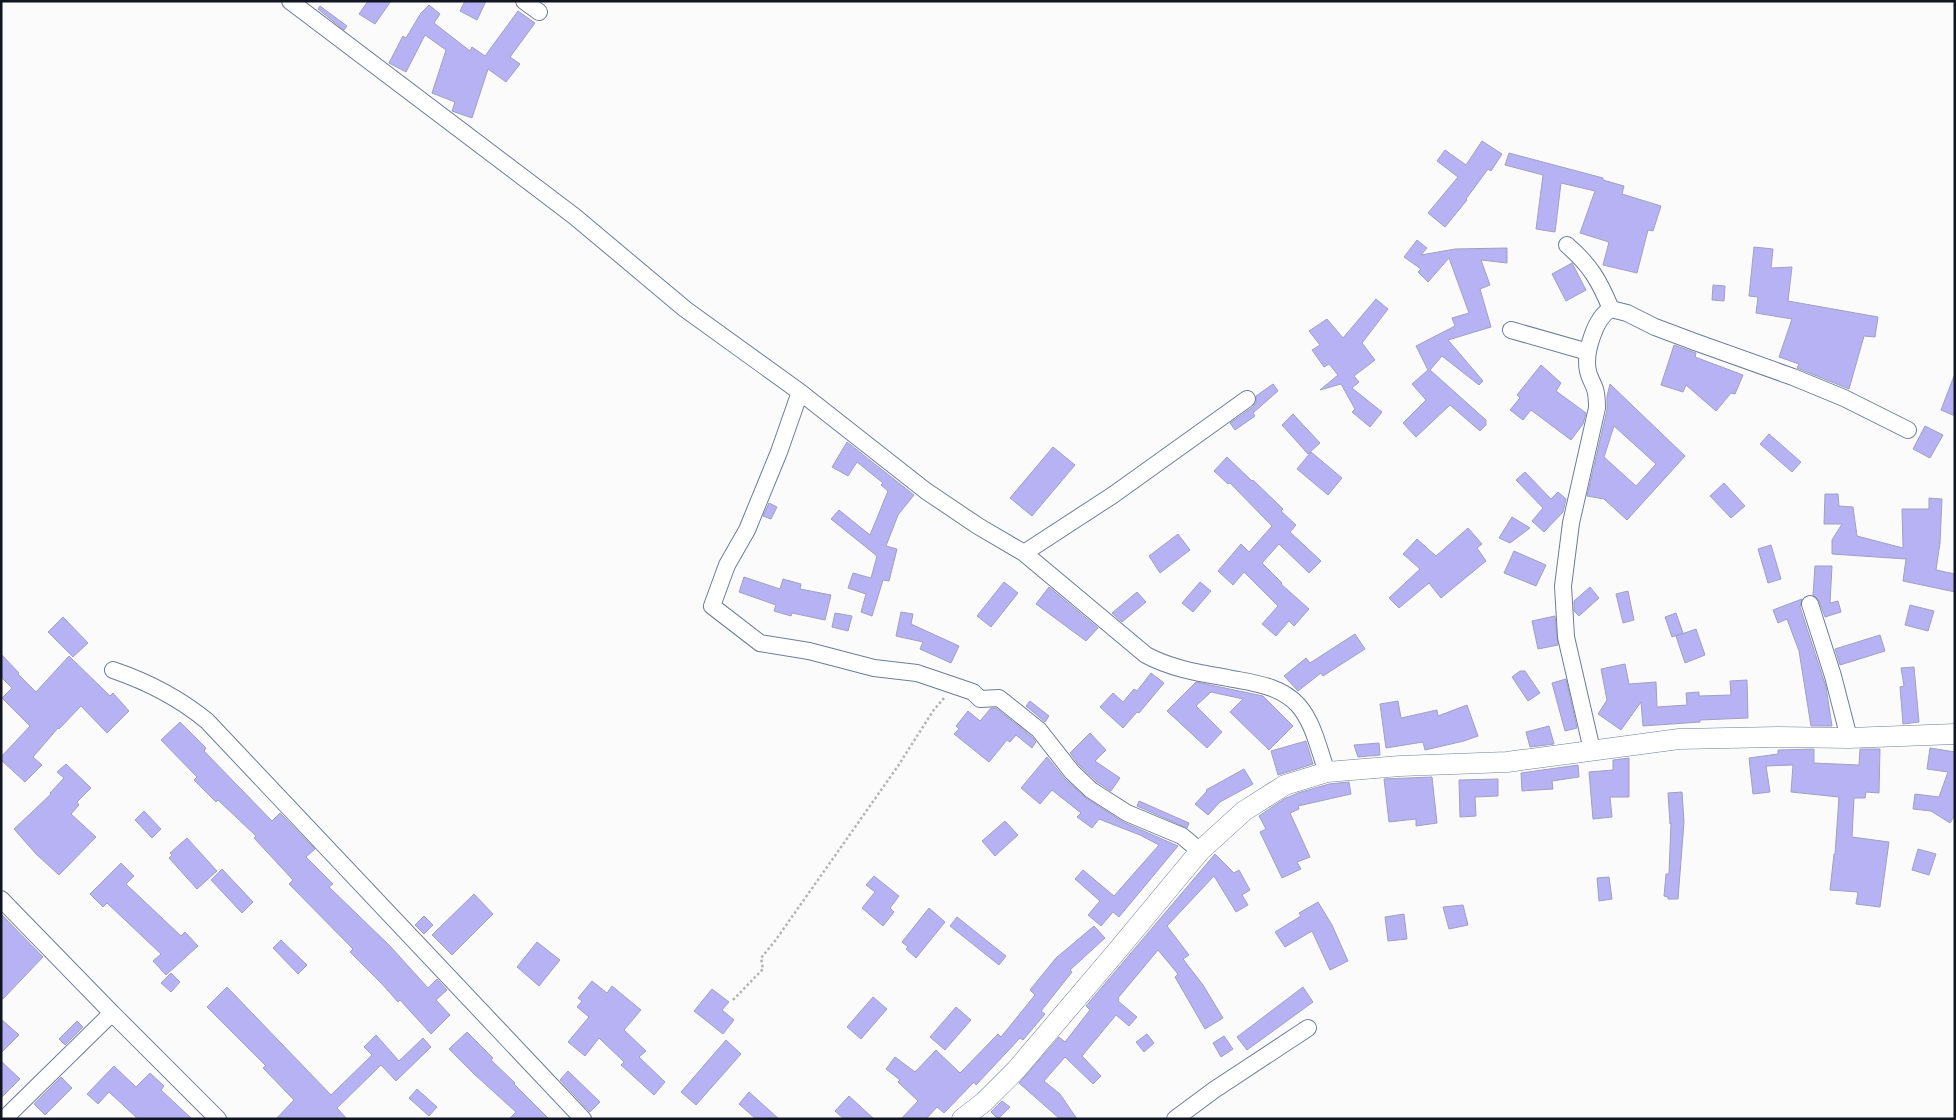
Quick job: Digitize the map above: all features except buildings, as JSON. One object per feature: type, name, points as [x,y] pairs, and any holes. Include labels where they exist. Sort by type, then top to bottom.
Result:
[{"type":"street","points":[[290,1],[574,216],[685,309],[800,392],[926,491],[978,526],[1024,553],[1146,655],[1181,669],[1257,684],[1279,691],[1298,705],[1310,725],[1326,772]]},
{"type":"street","points":[[524,1],[539,12]]},
{"type":"street","points":[[1567,245],[1591,268],[1600,281],[1611,309]]},
{"type":"street","points":[[1592,750],[1566,637],[1563,586],[1571,523],[1583,467],[1594,430],[1597,408],[1596,391],[1588,371],[1588,352],[1592,335],[1606,311],[1611,309],[1627,313],[1655,327],[1793,377],[1844,398],[1908,430]]},
{"type":"street","points":[[1511,330],[1588,352]]},
{"type":"street","points":[[800,392],[779,452],[746,530],[727,565],[712,606],[760,643],[809,651],[874,668],[917,673],[973,692],[980,699],[999,698],[1038,730],[1072,772],[1091,790],[1127,813],[1182,836],[1200,851]]},
{"type":"street","points":[[1024,553],[1113,495],[1247,399]]},
{"type":"street","points":[[1810,604],[1833,676],[1849,738]]},
{"type":"street","points":[[112,670],[158,687],[177,698],[208,721],[583,1119]]},
{"type":"street","points":[[962,1119],[984,1102],[1016,1070],[1200,851],[1244,811],[1285,785],[1326,772],[1400,766],[1507,762],[1679,739],[1849,738],[1955,734]]},
{"type":"street","points":[[1,899],[218,1119]]},
{"type":"street","points":[[4,1119],[112,1013]]},
{"type":"street","points":[[1175,1119],[1214,1090],[1308,1028]]},
{"type":"path","points":[[733,1000],[763,969],[761,958],[775,941],[898,766],[934,711],[955,685]]}]
